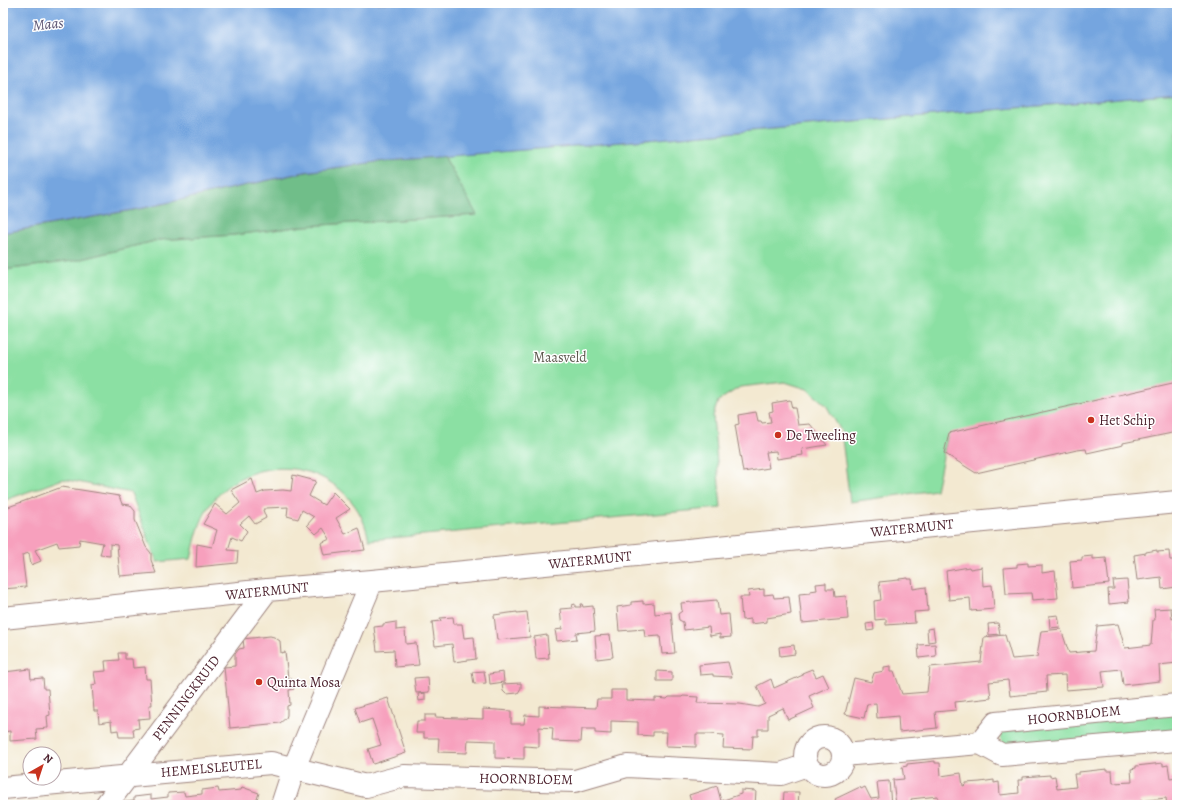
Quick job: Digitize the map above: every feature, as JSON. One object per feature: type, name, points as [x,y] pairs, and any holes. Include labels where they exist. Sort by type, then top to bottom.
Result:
[{"type":"street","name":"WATERMUNT","points":[[3,618],[267,590],[1177,502]]},
{"type":"street","points":[[282,805],[294,768],[372,581]]},
{"type":"street","name":"PENNINGKRUID","points":[[106,805],[267,590]]},
{"type":"street","name":"HOORNBLOEM","points":[[980,743],[996,723],[1177,705]]},
{"type":"street","points":[[821,736],[833,738],[842,748],[843,755],[840,766],[831,774],[820,775],[810,770],[807,765],[804,753],[806,747],[814,738],[821,736]]},
{"type":"street","points":[[843,755],[980,743],[1002,755],[1177,740]]},
{"type":"street","name":"HEMELSLEUTEL","points":[[3,788],[128,775],[271,763],[294,768]]},
{"type":"street","name":"HOORNBLOEM","points":[[294,768],[366,786],[404,776],[575,781],[627,766],[781,774],[807,765]]},
{"type":"green space","name":"Maasveld","points":[[1177,94],[1177,385],[947,438],[936,490],[850,502],[841,431],[826,405],[807,389],[785,382],[740,387],[718,401],[713,416],[721,508],[369,540],[361,515],[352,502],[337,487],[319,476],[300,470],[280,468],[260,471],[241,478],[224,489],[206,511],[200,524],[191,559],[157,562],[131,493],[63,479],[3,501],[3,270],[73,261],[159,240],[234,235],[305,226],[476,215],[444,156]]},
{"type":"green space","points":[[444,156],[477,215],[305,226],[234,235],[159,240],[73,261],[3,270],[3,233],[144,208],[305,172],[376,162]]},
{"type":"green space","points":[[1177,709],[1177,732],[1011,749],[1001,740],[1002,731]]},
{"type":"water","name":"Maas","points":[[3,3],[1177,3],[1177,94],[376,162],[305,172],[144,208],[3,233]]},
{"type":"building","name":"Het Schip","points":[[1177,382],[1177,432],[1123,443],[1123,445],[1087,453],[1086,449],[1077,450],[976,473],[944,453],[949,433]]},
{"type":"building","name":"De Tweeling","points":[[790,400],[792,408],[795,408],[798,425],[810,424],[827,445],[802,449],[803,455],[777,459],[776,451],[766,452],[769,468],[743,472],[735,425],[739,424],[738,415],[756,412],[758,421],[761,421],[762,423],[771,422],[769,412],[773,411],[772,403]]},
{"type":"building","points":[[293,475],[316,481],[309,496],[324,505],[333,492],[350,509],[336,518],[345,534],[359,528],[365,550],[324,555],[321,543],[330,539],[323,528],[316,534],[307,525],[314,517],[302,510],[298,519],[287,516],[288,507],[266,508],[263,510],[266,518],[255,524],[249,516],[240,524],[247,531],[241,541],[232,537],[228,550],[238,551],[237,563],[196,567],[197,544],[212,547],[217,530],[203,524],[215,504],[227,514],[240,503],[231,490],[252,479],[257,494],[265,491],[291,491]]},
{"type":"building","points":[[62,487],[119,496],[122,504],[130,505],[135,511],[135,520],[146,547],[151,553],[151,560],[156,573],[120,576],[117,545],[110,544],[110,556],[100,555],[103,543],[80,539],[79,545],[59,547],[57,542],[35,550],[41,561],[31,565],[29,553],[22,555],[26,587],[3,589],[3,509]]},
{"type":"building","points":[[1157,550],[1157,552],[1169,551],[1170,560],[1177,560],[1177,587],[1162,589],[1161,577],[1137,580],[1134,555]]},
{"type":"building","points":[[1093,556],[1093,559],[1106,558],[1109,584],[1072,588],[1070,561],[1082,560],[1082,557]]},
{"type":"building","points":[[1028,563],[1028,566],[1042,565],[1042,573],[1055,571],[1058,598],[1032,600],[1031,593],[1006,594],[1004,568],[1017,567],[1017,564]]},
{"type":"building","points":[[969,567],[970,569],[982,567],[983,586],[992,585],[994,609],[971,611],[970,598],[949,600],[946,571]]},
{"type":"building","points":[[908,578],[912,579],[913,589],[926,587],[928,611],[914,612],[915,623],[886,625],[886,619],[875,620],[874,601],[881,600],[879,582]]},
{"type":"building","points":[[1127,580],[1129,602],[1109,604],[1108,589],[1114,589],[1113,581]]},
{"type":"building","points":[[826,583],[826,589],[834,589],[835,597],[846,596],[848,619],[802,623],[799,594],[810,593],[810,591],[817,590],[816,584]]},
{"type":"building","points":[[764,589],[764,595],[773,594],[774,598],[789,597],[791,614],[767,618],[767,622],[751,624],[751,619],[742,620],[740,597],[749,597],[748,591]]},
{"type":"building","points":[[717,600],[719,615],[729,614],[731,637],[720,638],[720,634],[710,636],[709,627],[684,630],[683,622],[679,620],[678,614],[682,611],[681,603]]},
{"type":"building","points":[[643,601],[643,604],[654,603],[655,614],[671,612],[675,653],[662,654],[660,636],[645,637],[644,629],[619,631],[617,607],[631,605],[631,602]]},
{"type":"building","points":[[575,604],[575,607],[581,607],[580,604],[582,604],[583,607],[593,606],[595,631],[576,633],[577,639],[557,641],[555,630],[562,629],[560,609],[573,608],[572,605]]},
{"type":"building","points":[[1171,608],[1172,619],[1174,618],[1177,627],[1177,663],[1159,665],[1160,681],[1123,685],[1121,669],[1102,671],[1104,687],[1066,690],[1065,675],[1046,676],[1047,692],[1010,696],[1008,680],[989,682],[991,698],[955,702],[956,710],[935,712],[937,728],[899,732],[898,716],[877,718],[876,703],[867,704],[864,718],[845,714],[854,678],[871,682],[874,673],[884,671],[884,667],[891,666],[891,671],[894,671],[902,694],[927,692],[930,667],[981,662],[984,637],[1005,635],[1012,659],[1037,657],[1041,631],[1061,629],[1069,653],[1094,651],[1097,626],[1118,624],[1125,648],[1151,645],[1153,620],[1155,620],[1154,609]]},
{"type":"building","points":[[527,612],[530,637],[497,640],[494,615]]},
{"type":"building","points":[[1058,615],[1060,627],[1050,628],[1049,616]]},
{"type":"building","points":[[453,617],[454,624],[462,624],[464,638],[474,637],[476,659],[454,662],[452,644],[435,646],[432,622],[441,621],[440,618]]},
{"type":"building","points":[[396,622],[396,630],[405,629],[406,644],[416,643],[419,665],[395,667],[394,650],[377,651],[374,627]]},
{"type":"building","points":[[873,623],[874,630],[867,631],[866,624]]},
{"type":"building","points":[[998,623],[1000,634],[989,635],[988,624]]},
{"type":"building","points":[[933,628],[935,641],[928,642],[927,629]]},
{"type":"building","points":[[547,635],[549,658],[536,659],[534,637]]},
{"type":"building","points":[[610,635],[613,657],[597,659],[595,636]]},
{"type":"building","name":"Quinta Mosa","points":[[270,636],[280,641],[281,653],[285,652],[288,678],[292,678],[294,689],[289,690],[290,705],[287,706],[286,718],[280,723],[230,728],[224,667],[235,666],[235,654],[239,649],[244,648],[243,639]]},
{"type":"building","points":[[935,644],[936,656],[919,658],[918,645]]},
{"type":"building","points":[[794,645],[795,654],[780,656],[779,647]]},
{"type":"building","points":[[118,653],[125,653],[125,659],[132,659],[133,668],[145,667],[146,679],[150,679],[152,705],[149,705],[150,718],[138,719],[139,728],[133,729],[134,737],[119,737],[118,730],[112,731],[111,721],[99,723],[98,711],[94,711],[92,685],[96,684],[94,672],[106,671],[105,661],[119,660]]},
{"type":"building","points":[[728,662],[732,677],[713,676],[713,674],[700,675],[699,665]]},
{"type":"building","points":[[30,669],[31,679],[43,678],[44,689],[48,689],[50,715],[47,716],[48,728],[36,729],[37,739],[10,741],[10,731],[3,732],[4,672]]},
{"type":"building","points":[[812,669],[816,677],[823,674],[829,687],[809,696],[814,708],[788,720],[783,708],[768,715],[768,729],[758,729],[758,736],[753,736],[752,749],[723,748],[724,735],[710,734],[696,734],[696,747],[666,746],[667,732],[653,732],[653,736],[638,735],[638,722],[611,721],[611,734],[595,733],[595,729],[582,729],[581,742],[552,741],[553,728],[539,727],[539,747],[524,746],[524,759],[495,758],[495,741],[468,740],[467,753],[438,752],[439,738],[424,738],[424,733],[416,733],[417,721],[425,721],[425,715],[436,715],[435,717],[483,719],[483,709],[511,711],[511,724],[524,724],[525,715],[539,716],[539,706],[596,708],[597,699],[611,699],[611,690],[626,690],[626,700],[655,701],[655,698],[667,699],[669,697],[683,696],[698,697],[697,703],[740,704],[758,707],[765,704],[757,686],[771,679],[774,688],[803,675],[802,673]]},
{"type":"building","points":[[484,671],[486,683],[474,684],[472,672]]},
{"type":"building","points":[[657,671],[672,672],[672,681],[657,681]]},
{"type":"building","points":[[503,672],[504,682],[490,684],[489,674]]},
{"type":"building","points":[[428,677],[429,692],[416,693],[414,678]]},
{"type":"building","points":[[521,683],[521,688],[518,693],[506,694],[503,691],[502,684]]},
{"type":"building","points":[[425,693],[425,700],[419,701],[418,694]]},
{"type":"building","points":[[388,698],[406,753],[373,764],[368,749],[381,745],[372,719],[360,723],[355,708]]},
{"type":"building","points":[[935,761],[935,763],[940,763],[941,776],[961,773],[963,786],[966,785],[966,783],[994,780],[994,783],[999,782],[1000,795],[1019,793],[1018,780],[1023,780],[1023,777],[1055,776],[1057,789],[1076,787],[1074,774],[1079,774],[1079,772],[1107,769],[1107,771],[1112,771],[1113,783],[1132,782],[1131,769],[1136,768],[1136,766],[1163,763],[1163,766],[1168,765],[1170,778],[1177,777],[1177,805],[1167,805],[1166,798],[1140,801],[1140,805],[939,805],[938,796],[911,799],[912,805],[896,805],[893,780],[904,779],[902,767],[907,766],[907,764]]},
{"type":"building","points":[[889,781],[891,805],[832,805],[831,803],[836,801],[835,799],[860,787],[861,789],[865,787],[871,799],[879,798],[877,782]]},
{"type":"building","points":[[717,786],[721,801],[741,794],[741,790],[756,791],[755,805],[692,805],[689,795]]},
{"type":"building","points":[[242,787],[259,793],[255,805],[125,805],[125,802],[134,801],[134,797],[151,795],[151,799],[168,797],[168,793],[184,792],[185,796],[202,794],[202,790],[218,788],[219,792],[241,790]]},
{"type":"building","points":[[784,792],[799,792],[798,805],[783,805]]},
{"type":"building","points":[[411,802],[441,803],[441,805],[411,805]]},
{"type":"place","name":"Het Schip","points":[[1091,420]]},
{"type":"place","name":"De Tweeling","points":[[778,435]]},
{"type":"place","name":"Quinta Mosa","points":[[259,682]]}]
